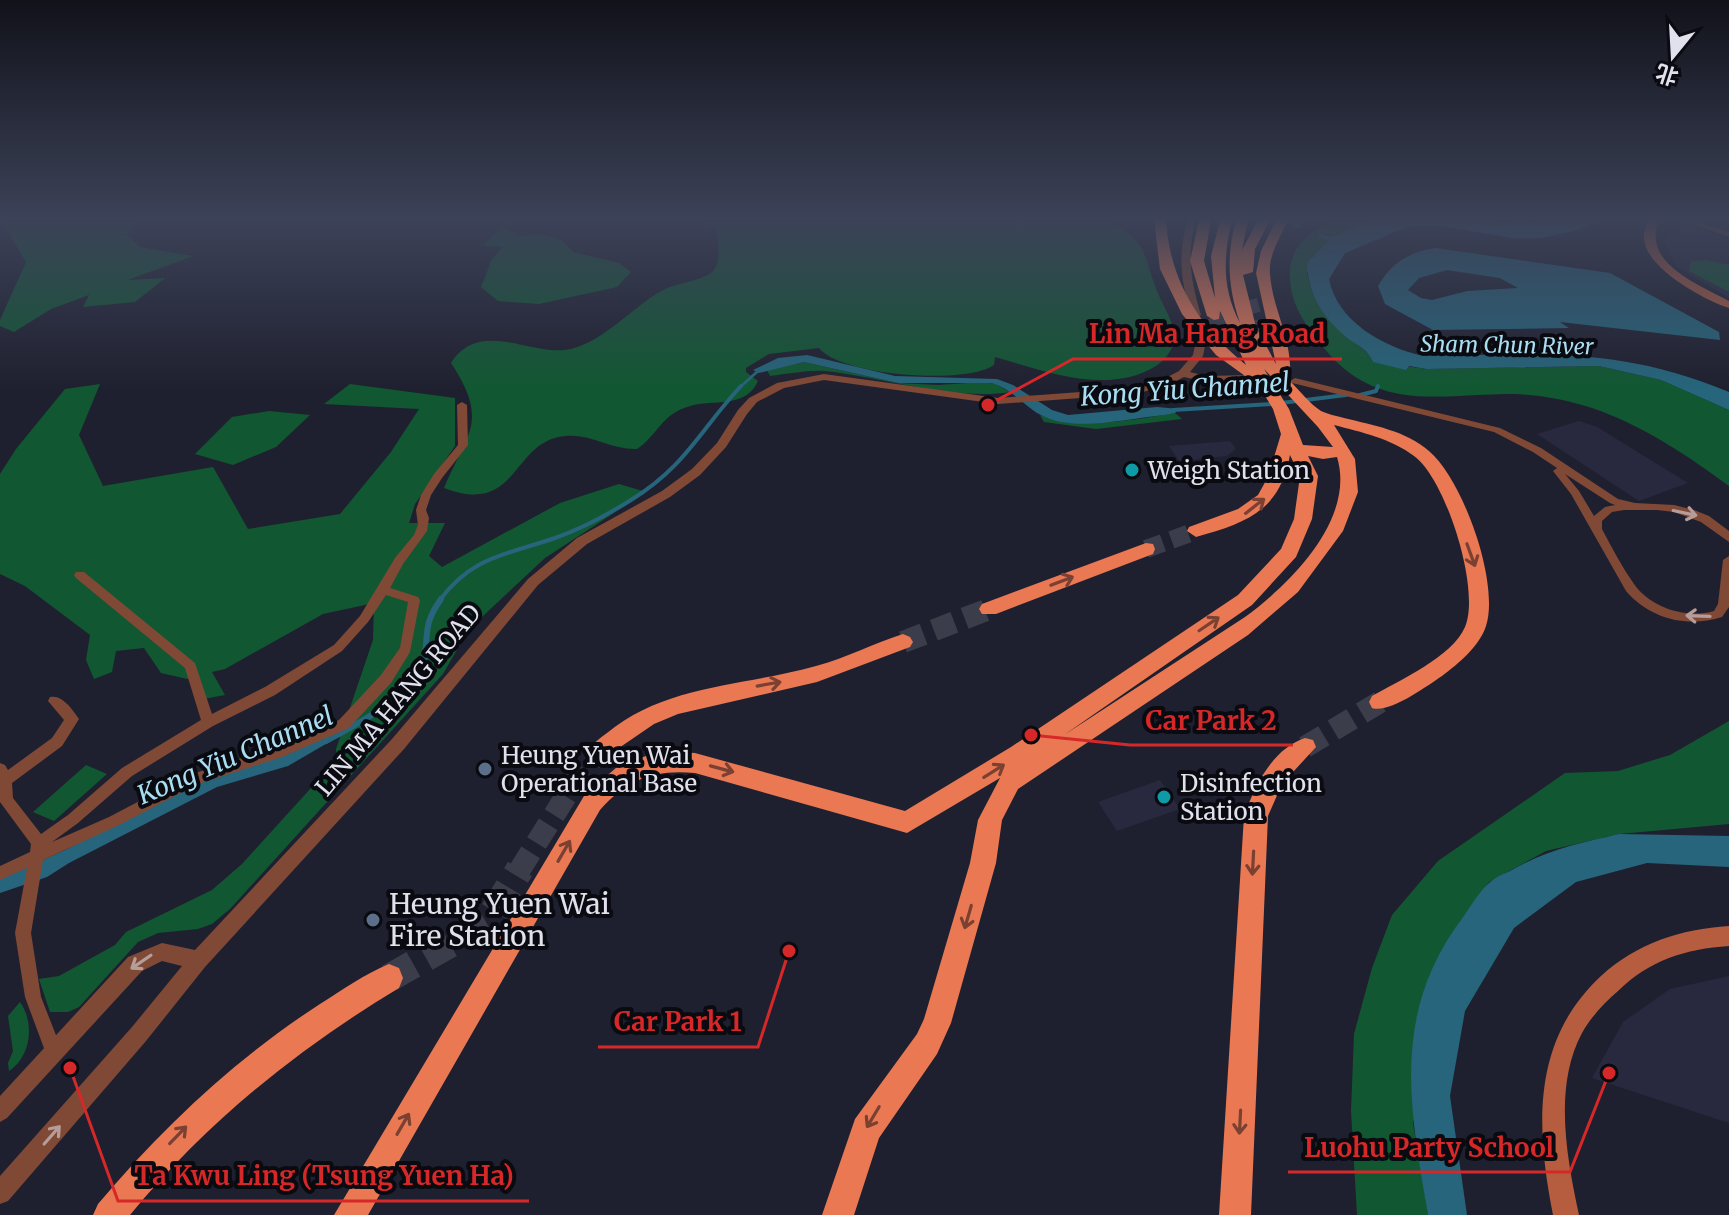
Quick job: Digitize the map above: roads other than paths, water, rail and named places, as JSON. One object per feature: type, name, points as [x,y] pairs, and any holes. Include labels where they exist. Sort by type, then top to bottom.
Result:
[{"type":"highway","points":[[1170,277],[1190,315],[1208,337],[1234,364],[1256,380]]},
{"type":"highway","points":[[1200,277],[1214,316]]},
{"type":"highway","points":[[350,1215],[592,803],[614,779],[645,765],[683,761],[709,765],[907,822],[1019,754],[1245,600],[1272,573],[1289,552],[1303,519],[1309,476],[1288,427],[1256,380],[1228,315],[1219,277]]},
{"type":"highway","points":[[838,1215],[866,1130],[927,1044],[937,1023],[983,863],[984,841],[1000,793],[1010,782],[1263,614],[1294,585],[1332,531],[1348,498],[1350,473],[1342,451],[1251,330],[1237,291],[1236,277]]},
{"type":"highway","points":[[1247,277],[1250,300]]},
{"type":"highway","points":[[1263,277],[1288,382]]},
{"type":"highway","points":[[1315,412],[1399,442],[1423,454],[1445,482],[1477,572],[1482,602],[1475,630],[1451,656],[1380,702]]},
{"type":"highway","points":[[1288,427],[1323,454],[1342,451]]},
{"type":"highway","points":[[1196,531],[1251,512],[1261,503],[1273,486],[1288,427]]},
{"type":"highway","points":[[989,609],[1146,549]]},
{"type":"highway","points":[[597,754],[638,722],[678,702],[807,676],[903,642]]},
{"type":"highway","points":[[1235,1215],[1256,816],[1271,777],[1305,747]]},
{"type":"highway","points":[[109,1215],[163,1151],[231,1084],[288,1040],[377,985]]},
{"type":"main road","points":[[1679,277],[1729,305]]},
{"type":"main road","points":[[1566,1215],[1554,1130],[1557,1080],[1570,1033],[1591,1001],[1627,965],[1657,950],[1706,937],[1729,936]]},
{"type":"street","points":[[1186,277],[1196,315]]},
{"type":"street","points":[[1202,336],[1198,356],[1183,373],[1206,379],[1256,380]]},
{"type":"street","name":"LIN MA HANG ROAD","points":[[0,1193],[139,1034],[198,960],[343,806],[543,571],[582,541],[666,494],[696,472],[722,445],[753,400],[792,382],[834,377],[959,398],[1012,402],[1144,389],[1183,373]]},
{"type":"street","points":[[1288,382],[1486,426],[1537,450],[1614,501],[1698,516],[1721,529],[1729,538]]},
{"type":"street","points":[[54,1053],[33,997],[23,933],[36,855],[127,772],[208,722],[270,691],[338,648],[364,619],[400,558],[421,533],[425,519],[421,510],[426,495],[463,445],[462,405]]},
{"type":"street","points":[[1537,450],[1569,483],[1634,594],[1645,604],[1671,614],[1707,617],[1723,610],[1729,560]]},
{"type":"street","points":[[1597,531],[1596,520],[1604,511],[1637,507]]},
{"type":"street","points":[[80,575],[191,666],[208,722]]},
{"type":"street","points":[[0,873],[194,779],[277,753],[344,724],[386,679],[406,649],[414,600],[383,590]]},
{"type":"street","points":[[36,855],[6,800],[3,775],[57,742],[72,719],[55,701]]},
{"type":"street","points":[[0,1111],[144,958],[170,952],[198,960]]},
{"type":"waterway","name":"Kong Yiu Channel","points":[[740,387],[758,371]]},
{"type":"waterway","name":"Kong Yiu Channel","points":[[1360,395],[1376,391],[1378,386]]},
{"type":"waterway","name":"Kong Yiu Channel","points":[[439,601],[451,586],[477,566],[584,526],[650,487],[679,461],[740,387]]},
{"type":"waterway","name":"Kong Yiu Channel","points":[[1173,410],[1273,404],[1346,395]]},
{"type":"waterway","name":"Kong Yiu Channel","points":[[326,741],[382,708],[409,687],[423,664],[428,624],[441,599]]},
{"type":"tunnel","points":[[1250,300],[1260,334]]},
{"type":"tunnel","points":[[1214,316],[1220,328],[1231,335]]},
{"type":"tunnel","points":[[1235,330],[1250,330],[1263,336],[1265,342],[1255,346],[1242,344],[1231,335],[1235,330]]},
{"type":"tunnel","points":[[1146,549],[1196,531]]},
{"type":"tunnel","points":[[903,642],[989,609]]},
{"type":"tunnel","points":[[1305,747],[1380,702]]},
{"type":"tunnel","points":[[519,871],[581,772],[597,754]]},
{"type":"tunnel","points":[[389,978],[487,923],[520,869]]},
{"type":"place","name":"Lin Ma Hang Road","points":[[988,405]]},
{"type":"place","name":"Weigh Station","points":[[1132,470]]},
{"type":"place","name":"Car Park 2","points":[[1031,735]]},
{"type":"place","name":"Heung Yuen Wai Operational Base","points":[[485,769]]},
{"type":"place","name":"Disinfection Station","points":[[1164,797]]},
{"type":"place","name":"Heung Yuen Wai Fire Station","points":[[373,920]]},
{"type":"place","name":"Car Park 1","points":[[789,951]]},
{"type":"place","name":"Ta Kwu Ling (Tsung Yuen Ha)","points":[[70,1068]]},
{"type":"place","name":"Luohu Party School","points":[[1609,1073]]},
{"type":"water label","name":"Sham Chun River","points":[[1507,345]]}]
